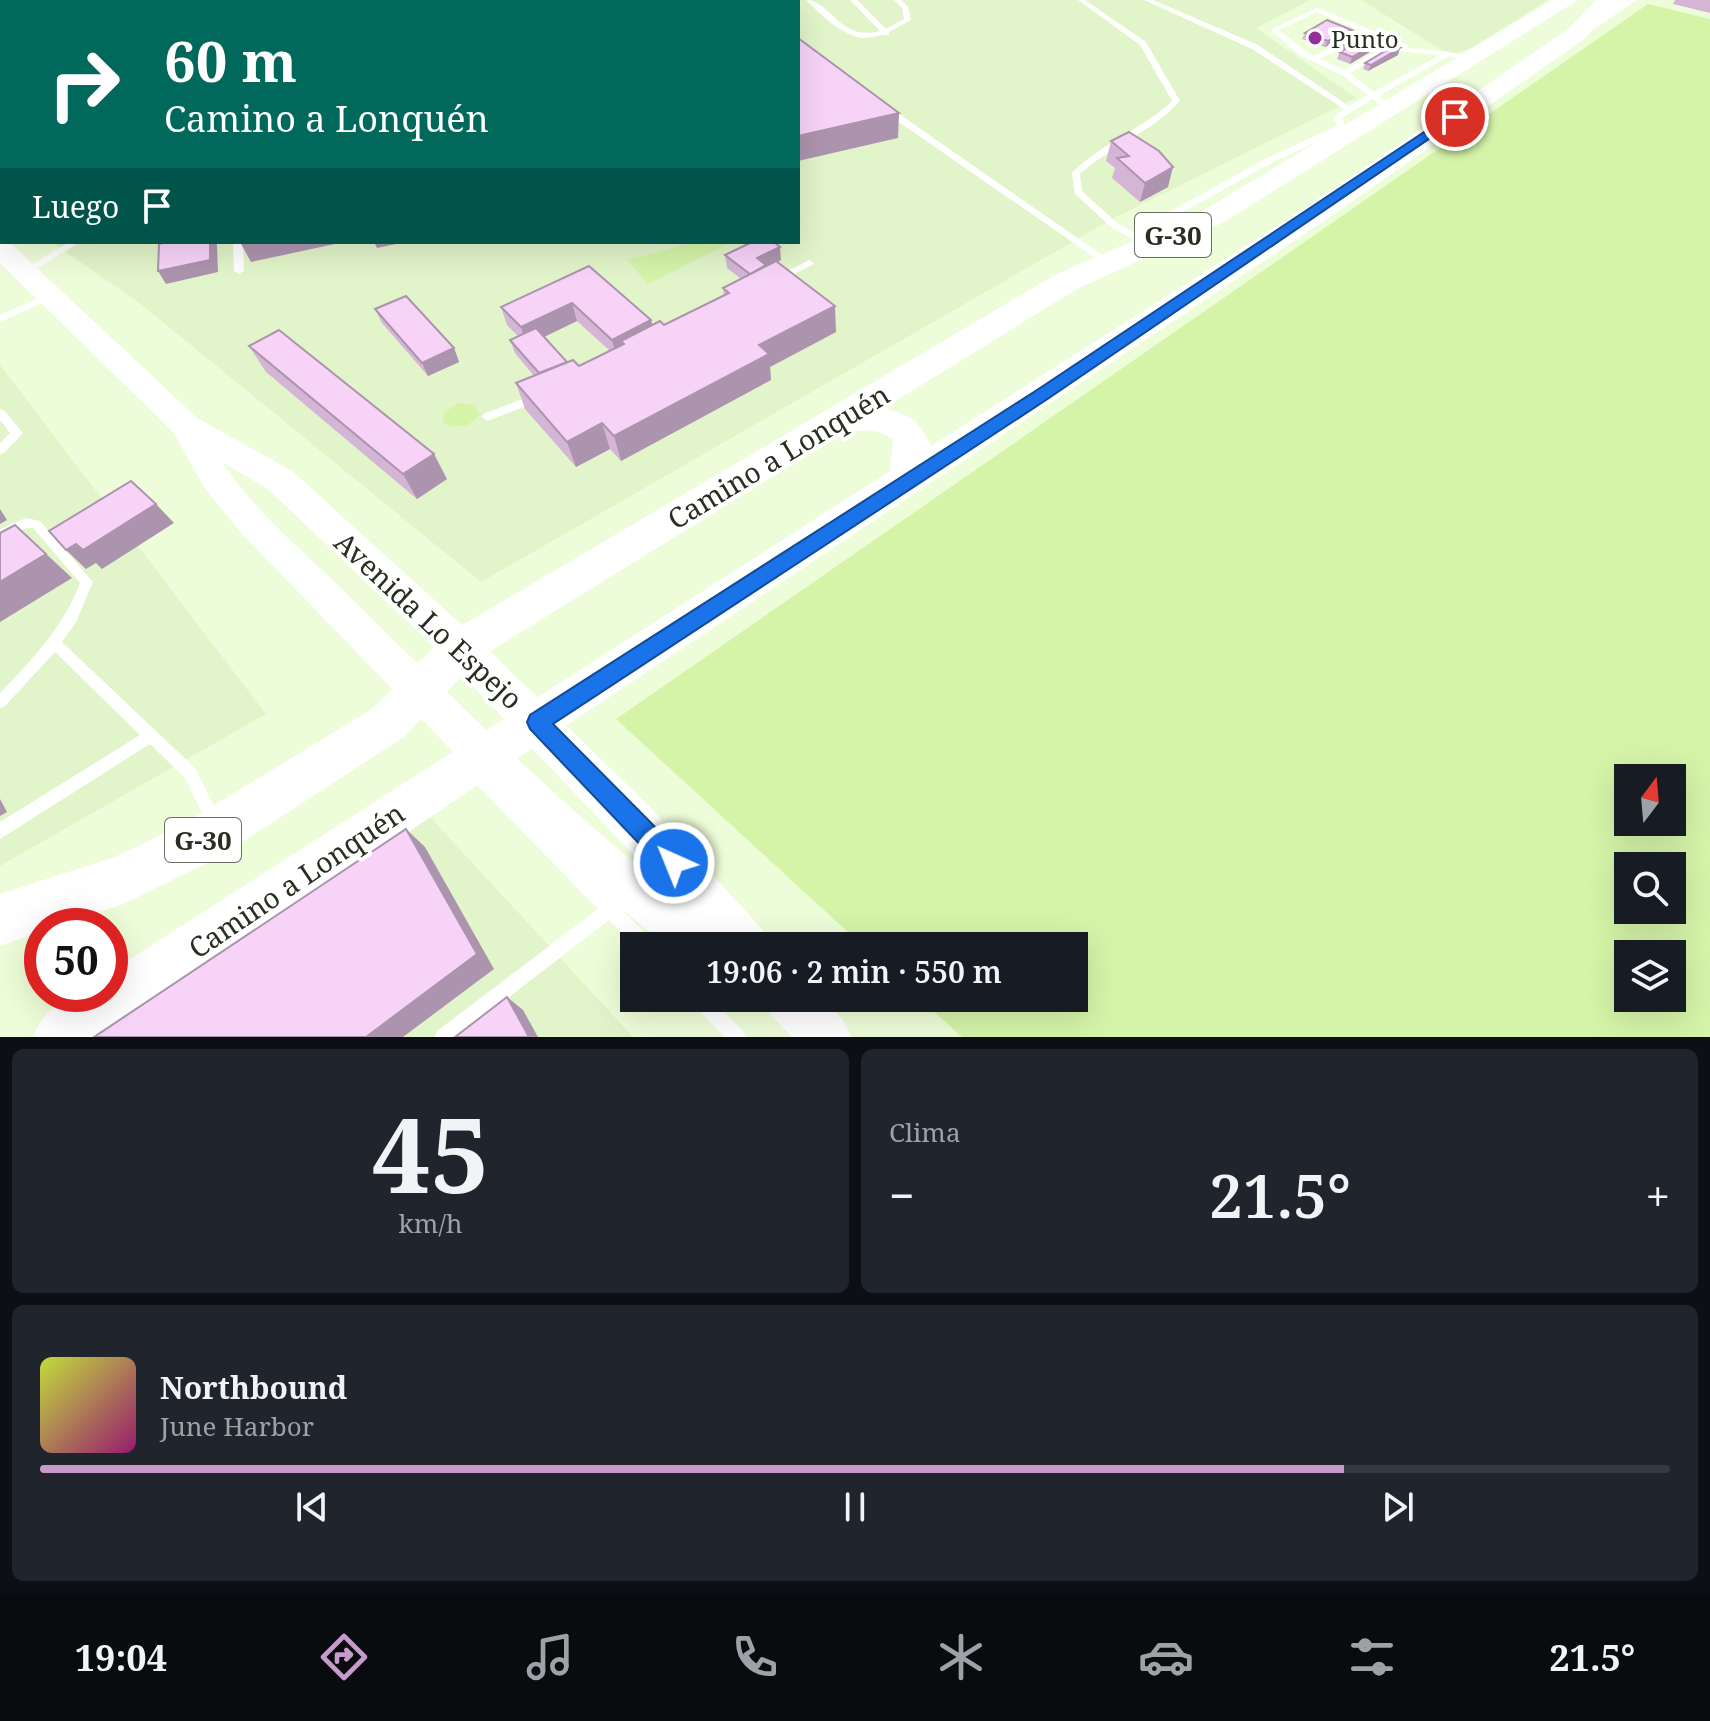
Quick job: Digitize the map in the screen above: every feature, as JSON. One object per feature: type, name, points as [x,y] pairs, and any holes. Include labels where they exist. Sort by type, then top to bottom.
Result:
[{"type":"main road","name":"Camino a Lonquén","points":[[60,1037],[477,760],[1317,213],[1575,35],[1608,0]]},
{"type":"main road","name":"Camino a Lonquén","points":[[0,920],[146,870],[218,830],[361,742],[421,693],[461,648],[1066,282],[1140,241],[1214,216],[1382,102],[1462,56],[1568,2]]},
{"type":"main road","name":"Avenida Lo Espejo","points":[[0,248],[12,266],[50,296],[186,426],[280,480],[461,648],[674,863],[735,932]]},
{"type":"main road","points":[[829,423],[879,419],[903,427],[912,437],[914,450],[905,482]]},
{"type":"main road","name":"Avenida Lo Espejo","points":[[186,426],[207,468],[237,506],[421,693],[477,760],[687,932]]},
{"type":"street","name":"Camino a Lonquén","points":[[1575,35],[1630,0]]},
{"type":"lane","points":[[809,0],[848,32],[865,38],[887,34],[908,20],[905,7],[897,0]]},
{"type":"lane","points":[[853,0],[887,34]]},
{"type":"lane","points":[[1081,0],[1143,44],[1176,101],[1160,118],[1094,155],[1076,173],[1078,192],[1114,225],[1140,241]]},
{"type":"lane","points":[[1147,0],[1255,47],[1345,125]]},
{"type":"lane","points":[[1382,102],[1345,73],[1314,59],[1274,30],[1317,10],[1405,47]]},
{"type":"lane","points":[[1314,59],[1356,38],[1388,48],[1405,47],[1462,56]]},
{"type":"lane","points":[[1345,73],[1388,48]]},
{"type":"lane","points":[[876,101],[1107,262]]},
{"type":"lane","points":[[12,266],[70,244]]},
{"type":"lane","points":[[238,244],[239,271]]},
{"type":"lane","points":[[769,284],[809,263]]},
{"type":"lane","points":[[0,319],[50,296]]},
{"type":"lane","points":[[487,417],[554,390]]},
{"type":"lane","points":[[0,413],[17,433],[0,450]]},
{"type":"lane","points":[[0,534],[26,523],[36,524],[87,582],[56,645],[0,702]]},
{"type":"lane","points":[[56,645],[190,773],[218,830]]},
{"type":"lane","points":[[0,831],[151,736]]},
{"type":"lane","points":[[477,760],[499,801],[632,932]]},
{"type":"lane","points":[[443,1037],[609,910]]},
{"type":"lane","points":[[712,1012],[737,1037]]},
{"type":"shaded area","points":[[800,0],[1310,0],[1256,28],[1356,98],[1114,218],[481,582],[137,301],[54,244],[800,244]]},
{"type":"shaded area","points":[[1361,0],[1548,0],[1471,48],[1456,53],[1442,50]]},
{"type":"shaded area","points":[[0,365],[266,714],[0,866]]},
{"type":"shaded area","points":[[430,817],[633,1037],[98,1037]]},
{"type":"green space","points":[[1648,4],[1710,19],[1710,1037],[962,1037],[934,1012],[1088,1012],[1088,932],[848,932],[616,719]]},
{"type":"green space","points":[[688,244],[724,244],[648,284],[627,260]]},
{"type":"green space","points":[[458,403],[475,405],[479,415],[468,425],[450,427],[443,422],[444,413]]},
{"type":"building","points":[[1327,20],[1352,30],[1328,41],[1305,33]]},
{"type":"building","points":[[1360,37],[1377,43],[1352,57],[1340,52],[1347,48],[1342,46]]},
{"type":"building","points":[[800,39],[899,113],[800,136]]},
{"type":"building","points":[[1392,47],[1400,48],[1371,65],[1365,63]]},
{"type":"building","points":[[1129,132],[1159,151],[1173,167],[1145,183],[1117,158],[1129,156],[1111,141]]},
{"type":"building","points":[[159,244],[210,244],[210,260],[158,271]]},
{"type":"building","points":[[748,244],[776,244],[780,247],[757,258],[766,265],[750,274],[725,255]]},
{"type":"building","points":[[776,261],[835,306],[759,345],[769,354],[614,436],[602,423],[567,442],[516,383],[573,360],[579,366],[624,344],[621,341],[660,321],[664,325],[729,293],[723,288]]},
{"type":"building","points":[[589,266],[651,320],[612,340],[572,303],[521,327],[501,307]]},
{"type":"building","points":[[406,296],[454,348],[422,363],[375,309]]},
{"type":"building","points":[[536,328],[567,362],[539,373],[510,340]]},
{"type":"building","points":[[279,330],[434,454],[403,474],[249,346]]},
{"type":"building","points":[[131,481],[156,504],[83,550],[76,544],[66,550],[49,531]]},
{"type":"building","points":[[15,525],[46,554],[0,582],[0,533]]},
{"type":"building","points":[[406,829],[477,954],[366,1037],[94,1037]]},
{"type":"building","points":[[507,997],[529,1037],[455,1037]]},
{"type":"place","name":"Punto","points":[[1315,38]]},
{"type":"route","points":[[674,863],[537,722],[1043,394],[1317,213],[1455,117]]}]
